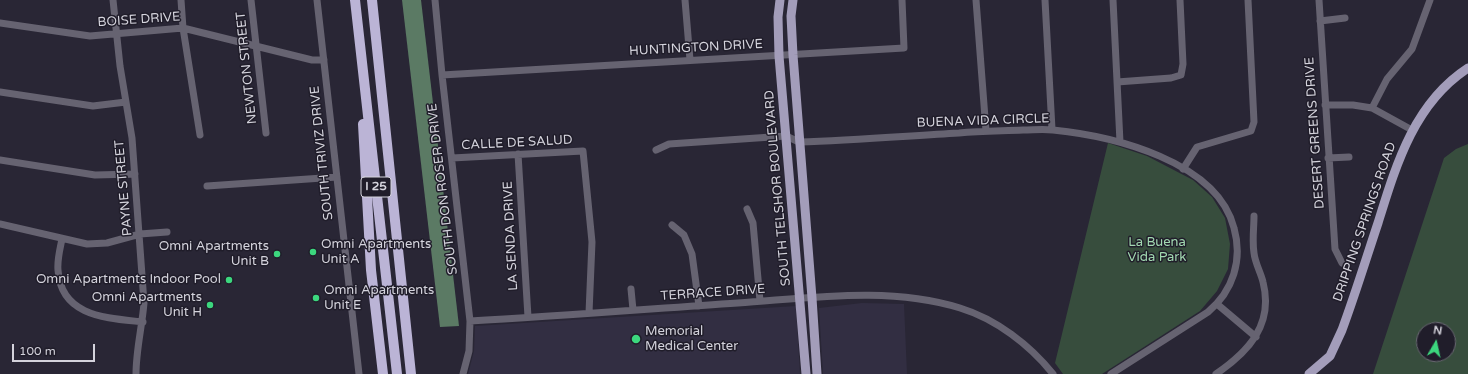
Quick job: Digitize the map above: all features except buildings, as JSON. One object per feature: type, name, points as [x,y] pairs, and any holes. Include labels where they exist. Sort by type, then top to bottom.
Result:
[{"type":"highway","name":"I 25","points":[[355,0],[397,374]]},
{"type":"highway","name":"I 25","points":[[372,0],[411,374]]},
{"type":"highway","points":[[358,24],[371,270],[383,374]]},
{"type":"main road","name":"SOUTH TELSHOR BOULEVARD","points":[[780,0],[778,18],[779,56],[801,299],[806,374]]},
{"type":"main road","name":"SOUTH TELSHOR BOULEVARD","points":[[793,0],[791,16],[793,55],[817,374]]},
{"type":"main road","name":"DRIPPING SPRINGS ROAD","points":[[1309,374],[1330,356],[1351,306],[1394,171],[1412,130],[1435,98],[1460,73],[1468,68]]},
{"type":"street","name":"PAYNE STREET","points":[[114,0],[117,33],[132,138],[140,234],[144,303],[137,345],[136,374]]},
{"type":"street","points":[[181,0],[183,28],[200,135]]},
{"type":"street","name":"NEWTON STREET","points":[[251,0],[266,133]]},
{"type":"street","name":"SOUTH TRIVIZ DRIVE","points":[[317,0],[359,374]]},
{"type":"street","name":"SOUTH DON ROSER DRIVE","points":[[435,0],[470,321],[469,351],[463,374]]},
{"type":"street","points":[[685,0],[690,60]]},
{"type":"street","name":"HUNTINGTON DRIVE","points":[[442,75],[904,48],[902,0]]},
{"type":"street","points":[[976,0],[986,131]]},
{"type":"street","points":[[1045,0],[1052,130]]},
{"type":"street","points":[[1112,0],[1120,142]]},
{"type":"street","points":[[1117,82],[1171,78],[1181,75],[1183,64],[1180,0]]},
{"type":"street","points":[[1183,169],[1198,147],[1251,131],[1254,122],[1248,0]]},
{"type":"street","name":"DESERT GREENS DRIVE","points":[[1319,0],[1335,250],[1342,263]]},
{"type":"street","points":[[1372,108],[1387,79],[1412,48],[1430,0]]},
{"type":"street","points":[[1320,20],[1345,18]]},
{"type":"street","name":"BOISE DRIVE","points":[[0,23],[90,36],[183,28],[257,45],[312,60],[324,60]]},
{"type":"street","points":[[0,92],[93,106],[126,102]]},
{"type":"street","points":[[1325,105],[1353,105],[1372,108],[1412,130]]},
{"type":"street","name":"BUENA VIDA CIRCLE","points":[[800,142],[986,131],[1052,130],[1120,142],[1157,156],[1203,181],[1218,195],[1232,222],[1236,235],[1236,263],[1232,283],[1217,304],[1208,312],[1111,374]]},
{"type":"street","points":[[656,150],[669,144],[786,136],[800,142]]},
{"type":"street","name":"CALLE DE SALUD","points":[[452,158],[583,151],[592,242],[589,313]]},
{"type":"street","name":"LA SENDA DRIVE","points":[[518,154],[528,318]]},
{"type":"street","points":[[1328,158],[1349,157]]},
{"type":"street","points":[[0,160],[95,175],[135,174]]},
{"type":"street","points":[[207,186],[337,178]]},
{"type":"street","points":[[747,209],[753,223],[760,302]]},
{"type":"street","points":[[1216,374],[1236,360],[1256,337],[1262,323],[1266,300],[1263,282],[1254,253],[1254,216]]},
{"type":"street","points":[[0,224],[78,244],[95,244],[140,234],[167,232]]},
{"type":"street","points":[[672,225],[684,235],[692,254],[699,306]]},
{"type":"street","points":[[62,240],[58,268],[59,280],[70,300],[90,314],[105,318],[142,322]]},
{"type":"street","points":[[631,288],[633,310]]},
{"type":"street","name":"TERRACE DRIVE","points":[[470,321],[812,298],[898,296],[960,308],[1001,327],[1042,361],[1053,374]]},
{"type":"street","points":[[1217,304],[1256,337]]},
{"type":"shaded area","points":[[402,0],[421,0],[459,326],[440,327]]},
{"type":"shaded area","points":[[862,303],[904,304],[907,374],[823,374],[819,308]]},
{"type":"shaded area","name":"Memorial Medical Center","points":[[796,306],[800,374],[468,374],[474,351],[475,326]]},
{"type":"green space","name":"La Buena Vida Park","points":[[1108,143],[1147,156],[1193,180],[1212,197],[1225,218],[1230,244],[1228,269],[1217,291],[1200,311],[1102,374],[1063,374],[1055,363]]},
{"type":"green space","points":[[1468,144],[1468,374],[1373,374],[1444,158],[1456,149]]},
{"type":"place","name":"Omni Apartments Unit A","points":[[313,252]]},
{"type":"place","name":"Omni Apartments Unit B","points":[[277,254]]},
{"type":"place","name":"Omni Apartments Indoor Pool","points":[[229,280]]},
{"type":"place","name":"Omni Apartments Unit E","points":[[316,298]]},
{"type":"place","name":"Omni Apartments Unit H","points":[[210,305]]},
{"type":"place","name":"Memorial Medical Center","points":[[636,339]]}]
